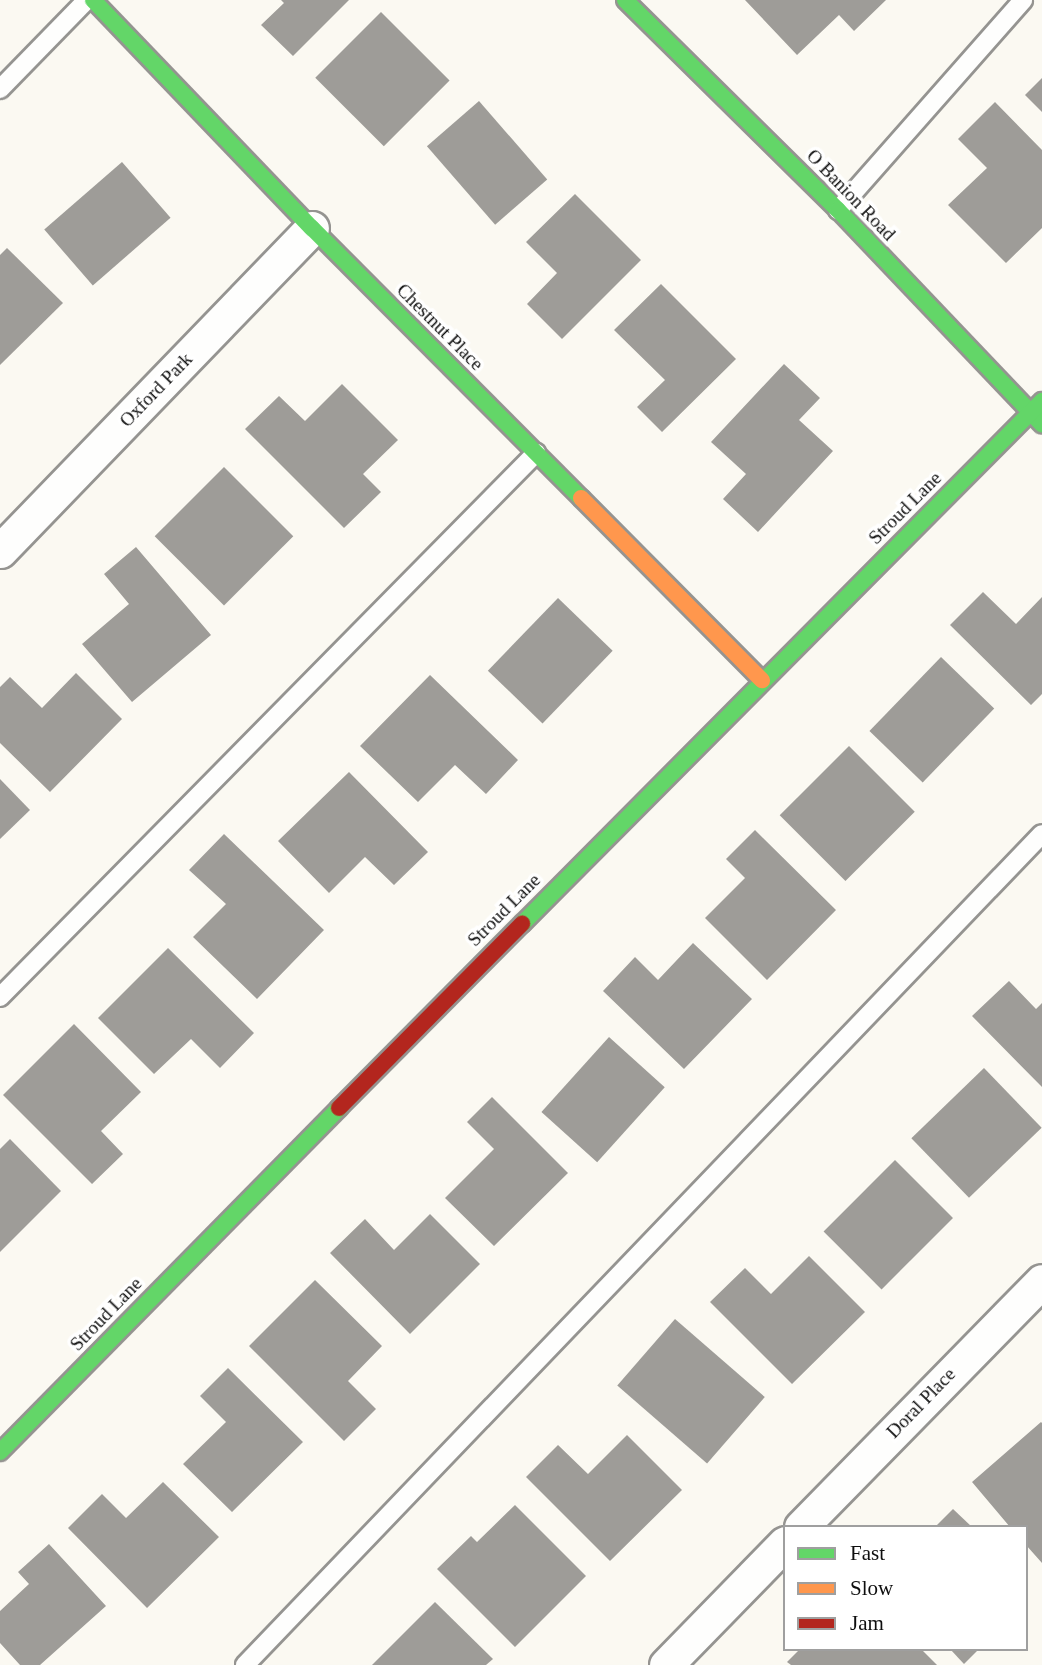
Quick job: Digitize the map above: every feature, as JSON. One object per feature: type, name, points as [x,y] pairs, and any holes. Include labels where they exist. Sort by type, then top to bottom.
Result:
[{"type":"street","name":"Chestnut Place","points":[[93,0],[312,228],[762,680]]},
{"type":"street","name":"O Banion Road","points":[[625,0],[838,210],[1038,413]]},
{"type":"street","name":"Oxford Park","points":[[0,551],[312,228]]},
{"type":"street","name":"Stroud Lane","points":[[0,1452],[762,680],[1038,413]]},
{"type":"street","name":"Doral Place","points":[[803,1525],[1042,1281]]},
{"type":"street","points":[[666,1665],[783,1545]]},
{"type":"lane","points":[[0,89],[87,0]]},
{"type":"lane","points":[[838,210],[1023,0]]},
{"type":"lane","points":[[0,997],[536,453]]},
{"type":"lane","points":[[245,1665],[1042,834]]},
{"type":"building","points":[[281,0],[349,0],[293,56],[261,25],[284,3]]},
{"type":"building","points":[[745,0],[886,0],[854,31],[839,15],[797,55]]},
{"type":"building","points":[[381,12],[450,81],[384,146],[315,78]]},
{"type":"building","points":[[1042,78],[1042,112],[1025,95]]},
{"type":"building","points":[[479,101],[547,179],[495,225],[427,146]]},
{"type":"building","points":[[995,102],[1042,150],[1042,228],[1006,263],[948,205],[987,168],[958,139]]},
{"type":"building","points":[[122,162],[171,218],[93,285],[44,230]]},
{"type":"building","points":[[575,194],[641,260],[562,339],[527,304],[557,273],[526,242]]},
{"type":"building","points":[[7,248],[63,303],[0,365],[0,255]]},
{"type":"building","points":[[661,284],[736,359],[662,432],[637,407],[665,380],[614,330]]},
{"type":"building","points":[[784,364],[820,398],[799,420],[833,451],[758,532],[723,499],[746,474],[711,442]]},
{"type":"building","points":[[342,384],[398,440],[363,474],[381,492],[344,528],[245,429],[279,396],[305,421]]},
{"type":"building","points":[[224,467],[293,536],[224,606],[155,536]]},
{"type":"building","points":[[136,547],[211,635],[132,702],[82,644],[129,604],[104,574]]},
{"type":"building","points":[[983,592],[1016,624],[1042,597],[1042,694],[1031,705],[950,625]]},
{"type":"building","points":[[558,598],[613,651],[543,723],[488,671]]},
{"type":"building","points":[[941,657],[994,708],[923,782],[869,731]]},
{"type":"building","points":[[76,673],[122,719],[50,792],[0,743],[0,687],[10,677],[42,708]]},
{"type":"building","points":[[430,675],[518,760],[486,794],[455,765],[418,802],[360,746]]},
{"type":"building","points":[[849,746],[915,812],[845,881],[780,815]]},
{"type":"building","points":[[349,772],[428,852],[394,885],[365,857],[329,893],[278,841]]},
{"type":"building","points":[[0,779],[30,810],[0,839]]},
{"type":"building","points":[[755,830],[836,910],[767,980],[705,918],[745,878],[726,859]]},
{"type":"building","points":[[224,834],[324,930],[257,999],[193,937],[226,904],[189,870]]},
{"type":"building","points":[[693,943],[752,999],[684,1069],[603,991],[635,957],[658,980]]},
{"type":"building","points":[[168,948],[254,1033],[220,1068],[191,1039],[154,1074],[98,1018]]},
{"type":"building","points":[[1009,981],[1036,1009],[1042,1003],[1042,1087],[972,1016]]},
{"type":"building","points":[[74,1024],[141,1092],[101,1131],[123,1154],[92,1184],[3,1095]]},
{"type":"building","points":[[609,1037],[665,1087],[597,1162],[541,1112]]},
{"type":"building","points":[[984,1068],[1042,1128],[969,1198],[911,1138]]},
{"type":"building","points":[[492,1097],[568,1173],[494,1246],[445,1198],[494,1149],[467,1122]]},
{"type":"building","points":[[10,1139],[61,1191],[0,1252],[0,1149]]},
{"type":"building","points":[[895,1160],[953,1218],[882,1289],[824,1231]]},
{"type":"building","points":[[430,1214],[480,1264],[410,1334],[330,1253],[365,1219],[394,1250]]},
{"type":"building","points":[[809,1256],[865,1312],[792,1384],[710,1302],[745,1268],[771,1294]]},
{"type":"building","points":[[315,1280],[382,1346],[348,1381],[376,1409],[344,1441],[249,1346]]},
{"type":"building","points":[[675,1319],[765,1397],[707,1463],[617,1385]]},
{"type":"building","points":[[228,1368],[303,1442],[232,1512],[183,1464],[226,1422],[200,1396]]},
{"type":"building","points":[[1042,1423],[1042,1563],[1028,1547],[1028,1525],[1008,1525],[972,1482]]},
{"type":"building","points":[[627,1435],[682,1490],[610,1561],[526,1477],[558,1445],[588,1474]]},
{"type":"building","points":[[163,1482],[219,1537],[147,1608],[68,1528],[102,1494],[126,1518]]},
{"type":"building","points":[[515,1505],[586,1576],[515,1647],[437,1569],[471,1536],[477,1542]]},
{"type":"building","points":[[953,1509],[970,1525],[937,1525]]},
{"type":"building","points":[[49,1544],[106,1606],[40,1665],[20,1665],[0,1643],[0,1611],[29,1584],[18,1572]]},
{"type":"building","points":[[435,1602],[493,1659],[486,1665],[372,1665]]},
{"type":"building","points":[[798,1651],[923,1651],[937,1665],[791,1665],[787,1662]]},
{"type":"building","points":[[952,1651],[977,1651],[964,1664]]},
{"type":"traffic: fast","points":[[93,0],[312,228],[581,498]]},
{"type":"traffic: fast","points":[[625,0],[838,210],[1042,424]]},
{"type":"traffic: fast","points":[[522,924],[1042,401]]},
{"type":"traffic: fast","points":[[0,1452],[339,1108]]},
{"type":"traffic: slow","points":[[581,498],[762,680]]},
{"type":"traffic: jam","points":[[339,1108],[522,924]]}]
